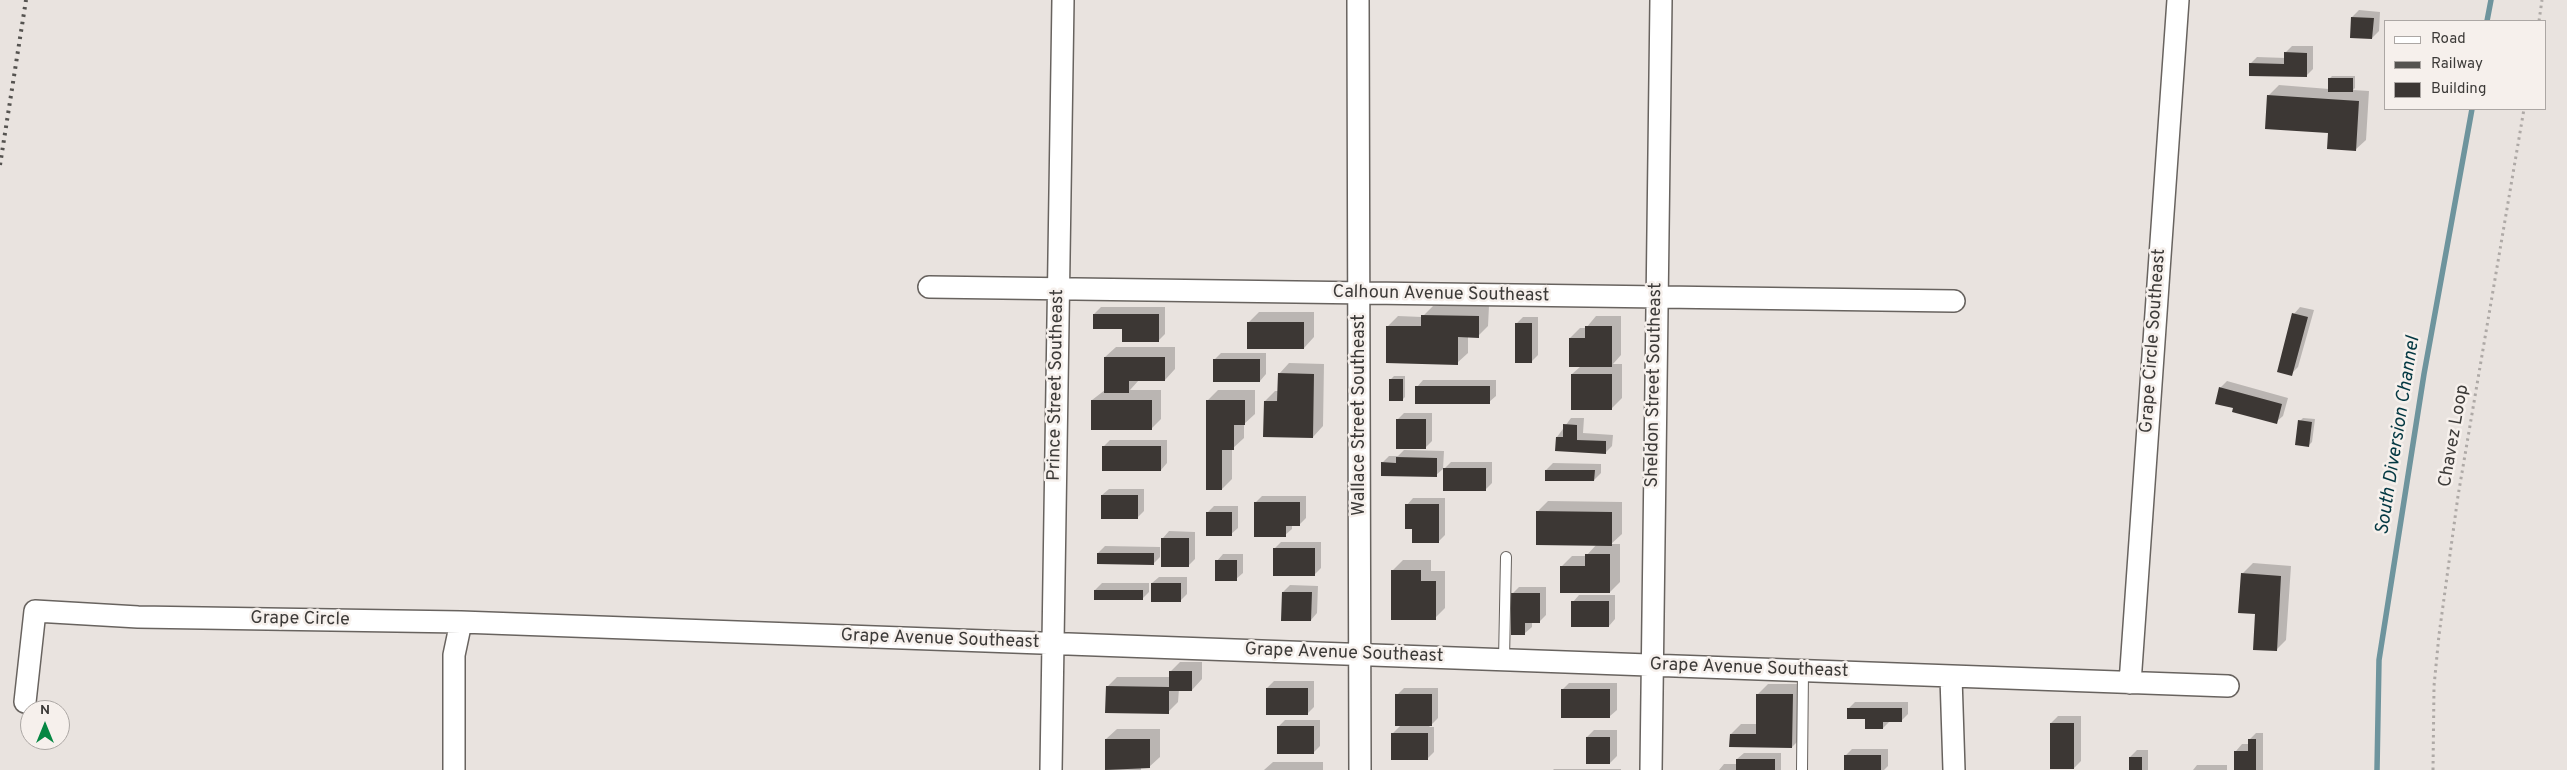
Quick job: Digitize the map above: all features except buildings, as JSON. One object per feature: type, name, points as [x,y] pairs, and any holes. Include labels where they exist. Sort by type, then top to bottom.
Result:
[{"type":"street","name":"Prince Street Southeast","points":[[1051,770],[1063,0]]},
{"type":"street","name":"Wallace Street Southeast","points":[[1358,0],[1360,770]]},
{"type":"street","name":"Sheldon Street Southeast","points":[[1651,770],[1661,0]]},
{"type":"street","name":"Grape Circle Southeast","points":[[2130,683],[2178,0]]},
{"type":"street","name":"Calhoun Avenue Southeast","points":[[929,287],[1954,301]]},
{"type":"street","name":"Grape Circle","points":[[25,700],[35,611],[138,618],[461,622]]},
{"type":"street","name":"Grape Avenue Southeast","points":[[461,622],[1054,645],[1361,654],[1802,672],[2228,686]]},
{"type":"street","points":[[454,770],[454,655],[461,622]]},
{"type":"street","points":[[1950,677],[1954,729],[1954,770]]},
{"type":"lane","points":[[1504,660],[1506,557]]},
{"type":"lane","points":[[1802,672],[1802,770]]},
{"type":"path","points":[[2539,20],[2542,0]]},
{"type":"path","name":"Chavez Loop","points":[[2432,770],[2434,686],[2458,496],[2524,110]]},
{"type":"waterway","name":"South Diversion Channel","points":[[2487,20],[2491,0]]},
{"type":"waterway","name":"South Diversion Channel","points":[[2377,770],[2379,660],[2424,374],[2472,110]]},
{"type":"railway","points":[[0,165],[26,0]]}]
